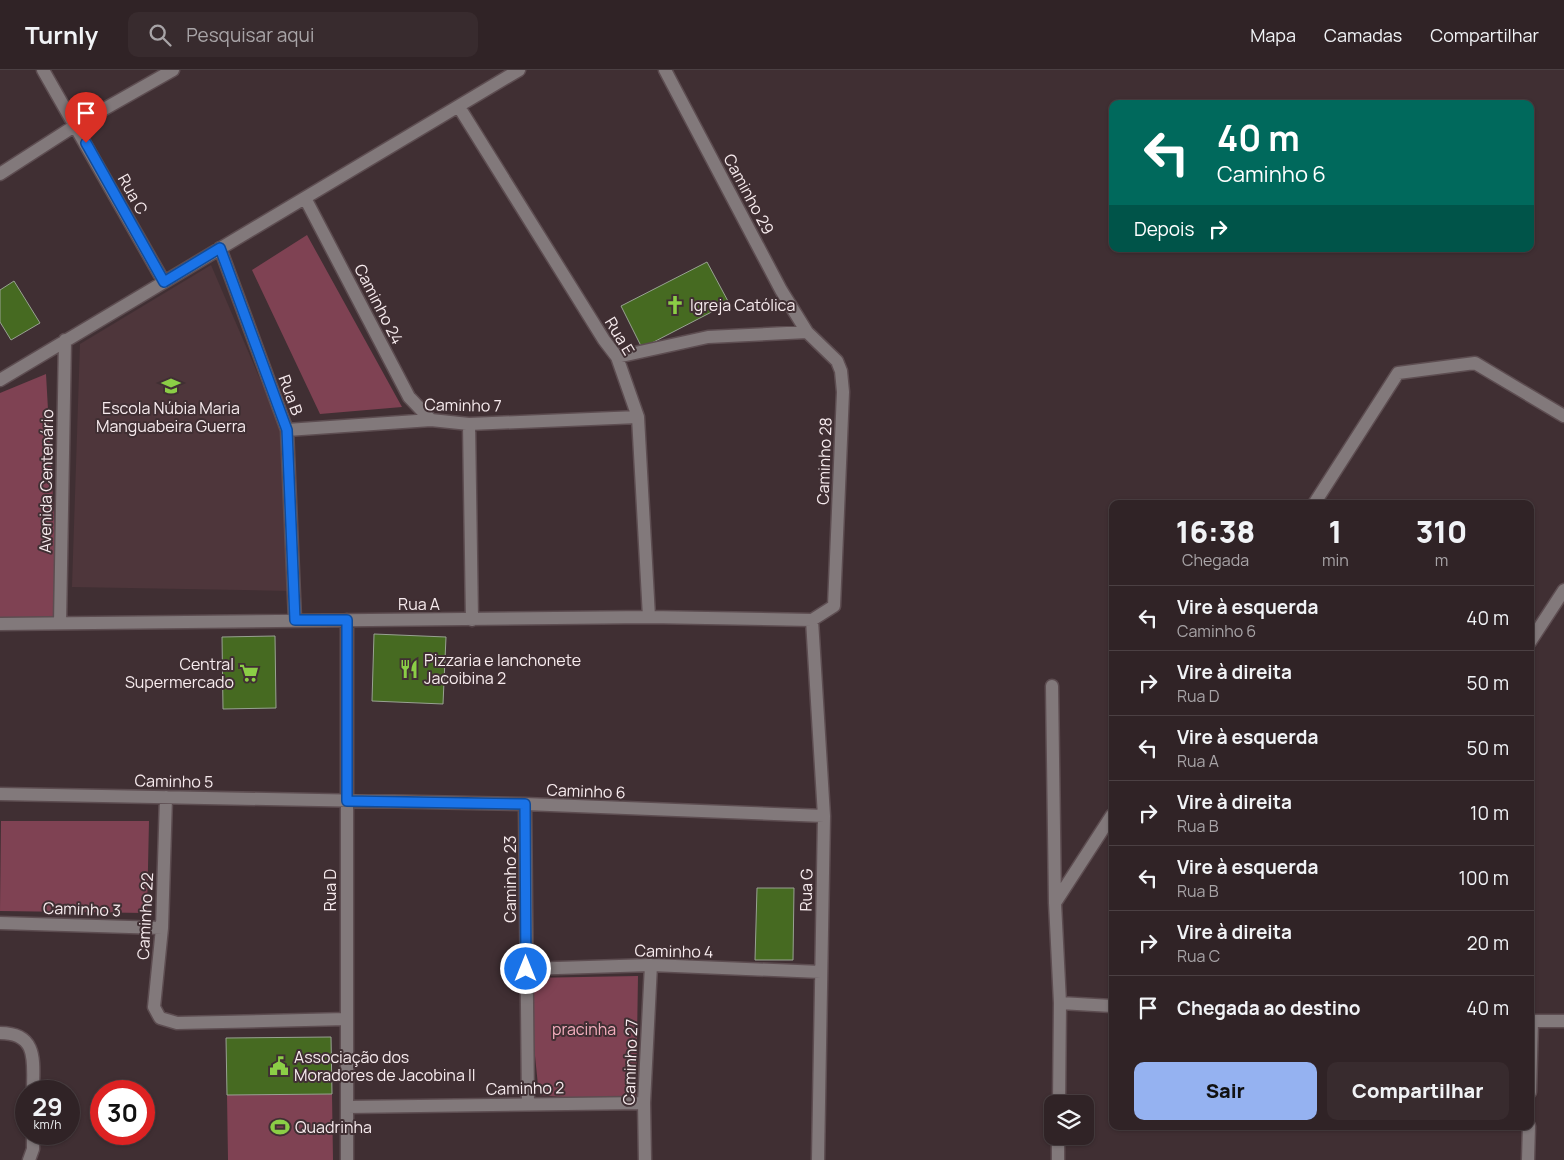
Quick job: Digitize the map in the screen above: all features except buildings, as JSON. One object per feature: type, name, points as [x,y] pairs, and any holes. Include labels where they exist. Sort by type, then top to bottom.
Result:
[{"type":"street","name":"Rua C","points":[[43,70],[164,282]]},
{"type":"street","points":[[0,174],[76,125],[173,70]]},
{"type":"street","points":[[0,380],[519,70]]},
{"type":"street","name":"Caminho 29","points":[[665,70],[781,290],[807,332]]},
{"type":"street","name":"Rua E","points":[[459,107],[616,357],[638,418],[649,617]]},
{"type":"street","name":"Caminho 24","points":[[305,198],[408,397],[431,420]]},
{"type":"street","name":"Rua B","points":[[220,248],[287,430],[295,620]]},
{"type":"street","points":[[616,357],[708,337],[807,332]]},
{"type":"street","name":"Caminho 28","points":[[807,332],[837,361],[841,371],[843,392],[834,606],[812,620]]},
{"type":"street","name":"Avenida Centenário","points":[[60,623],[65,340]]},
{"type":"street","points":[[1317,500],[1398,373],[1476,363],[1564,416]]},
{"type":"street","name":"Caminho 7","points":[[287,430],[431,420],[469,424],[638,418]]},
{"type":"street","points":[[469,424],[472,620]]},
{"type":"street","points":[[1534,636],[1564,590]]},
{"type":"street","name":"Rua A","points":[[0,624],[649,617],[812,620]]},
{"type":"street","name":"Rua D","points":[[347,620],[347,1160]]},
{"type":"street","name":"Rua G","points":[[812,620],[824,816],[818,1160]]},
{"type":"street","points":[[1052,686],[1055,903],[1060,1003],[1059,1095]]},
{"type":"street","name":"Caminho 5","points":[[0,794],[347,801]]},
{"type":"street","name":"Caminho 22","points":[[166,797],[162,928],[154,1007],[160,1018],[177,1023],[346,1019]]},
{"type":"street","name":"Caminho 6","points":[[347,801],[525,804],[824,816]]},
{"type":"street","name":"Caminho 23","points":[[525,804],[528,1104]]},
{"type":"street","points":[[1055,903],[1109,820]]},
{"type":"street","name":"Caminho 3","points":[[0,923],[162,928]]},
{"type":"street","name":"Caminho 4","points":[[526,969],[651,965],[821,972]]},
{"type":"street","name":"Caminho 27","points":[[645,1160],[644,1103],[651,965]]},
{"type":"street","points":[[1060,1003],[1109,1006]]},
{"type":"street","points":[[1534,1021],[1564,1020]]},
{"type":"street","points":[[0,1033],[11,1033],[28,1042],[33,1054],[33,1080]]},
{"type":"street","name":"Caminho 2","points":[[347,1107],[644,1103]]},
{"type":"street","points":[[1528,1160],[1529,1130]]},
{"type":"street","points":[[29,1160],[33,1145]]},
{"type":"street","points":[[1058,1145],[1058,1160]]},
{"type":"shaded area","name":"Escola Núbia Maria Manguabeira Guerra","points":[[211,265],[281,428],[291,591],[72,587],[80,344]]},
{"type":"green space","points":[[307,235],[402,407],[320,414],[252,270]]},
{"type":"green space","points":[[46,374],[60,623],[0,623],[0,393]]},
{"type":"green space","points":[[1,821],[149,821],[147,913],[0,911]]},
{"type":"green space","name":"pracinha","points":[[638,976],[636,1103],[539,1095],[527,978]]},
{"type":"green space","name":"Quadrinha","points":[[332,1094],[333,1160],[228,1160],[227,1095]]},
{"type":"place","name":"Igreja Católica","points":[[675,305]]},
{"type":"place","name":"Escola Núbia Maria Manguabeira Guerra","points":[[171,386]]},
{"type":"place","name":"Pizzaria e lanchonete Jacoibina 2","points":[[409,669]]},
{"type":"place","name":"Central Supermercado","points":[[249,673]]},
{"type":"place","name":"Associação dos Moradores de Jacobina II","points":[[279,1066]]},
{"type":"place","name":"Quadrinha","points":[[280,1127]]},
{"type":"route","points":[[86,143],[164,282],[220,248],[287,430],[295,620],[347,620],[347,801],[525,804],[526,969]]}]
